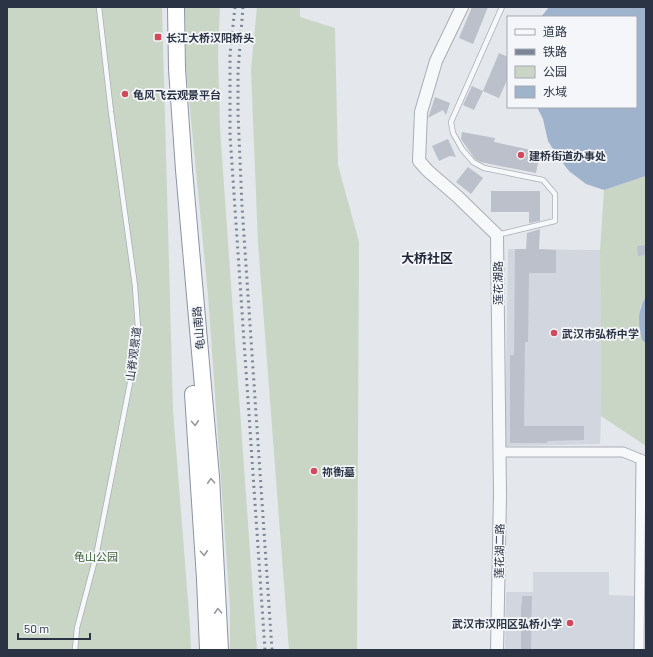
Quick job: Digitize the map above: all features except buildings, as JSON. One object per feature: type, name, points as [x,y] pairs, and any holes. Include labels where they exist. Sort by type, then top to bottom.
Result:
[{"type":"highway","name":"龟山南路","points":[[169,7],[170,61],[205,571],[208,650]]},
{"type":"highway","name":"龟山南路","points":[[176,7],[177,77],[211,477],[220,650]]},
{"type":"street","points":[[462,7],[436,61],[421,112],[420,161],[428,171],[458,197],[497,235]]},
{"type":"street","name":"莲花湖路","points":[[497,235],[500,452]]},
{"type":"street","points":[[500,452],[623,452],[643,460],[639,650]]},
{"type":"street","name":"莲花湖二路","points":[[497,650],[500,452]]},
{"type":"lane","name":"山脊观景道","points":[[75,650],[77,628],[96,556],[124,413],[138,328],[135,286],[99,7]]},
{"type":"lane","points":[[497,235],[555,221],[555,194],[543,180],[484,168],[473,162],[453,133],[451,122],[502,7]]},
{"type":"shaded area","name":"武汉市弘桥中学","points":[[508,249],[600,250],[600,444],[505,446]]},
{"type":"shaded area","name":"武汉市汉阳区弘桥小学","points":[[533,572],[609,572],[609,595],[635,596],[634,650],[505,650],[506,592],[533,592]]},
{"type":"green space","name":"龟山公园","points":[[7,7],[162,7],[173,410],[191,650],[7,650]]},
{"type":"green space","points":[[185,7],[220,7],[218,52],[220,129],[257,650],[230,650],[230,608],[208,295],[186,68]]},
{"type":"green space","points":[[257,7],[300,7],[300,17],[335,28],[338,165],[359,242],[357,650],[289,650],[258,243],[251,70]]},
{"type":"green space","points":[[646,176],[646,296],[640,308],[642,340],[646,343],[646,446],[601,416],[600,250],[604,190]]},
{"type":"water","points":[[549,7],[646,7],[646,176],[604,190],[586,184],[569,171],[558,157],[548,141],[543,119],[538,108],[637,108],[637,16],[542,16]]},
{"type":"water","points":[[646,296],[646,343],[642,340],[639,317],[641,307]]},
{"type":"railway","points":[[235,7],[230,54],[230,135],[265,650]]},
{"type":"railway","points":[[243,7],[238,71],[238,114],[242,206],[272,650]]},
{"type":"place","name":"长江大桥汉阳桥头","points":[[158,37]]},
{"type":"place","name":"龟风飞云观景平台","points":[[125,94]]},
{"type":"place","name":"建桥街道办事处","points":[[521,155]]},
{"type":"place","name":"武汉市弘桥中学","points":[[554,333]]},
{"type":"place","name":"祢衡墓","points":[[314,471]]},
{"type":"place","name":"武汉市汉阳区弘桥小学","points":[[570,623]]},
{"type":"district","name":"大桥社区","points":[[427,258]]}]
